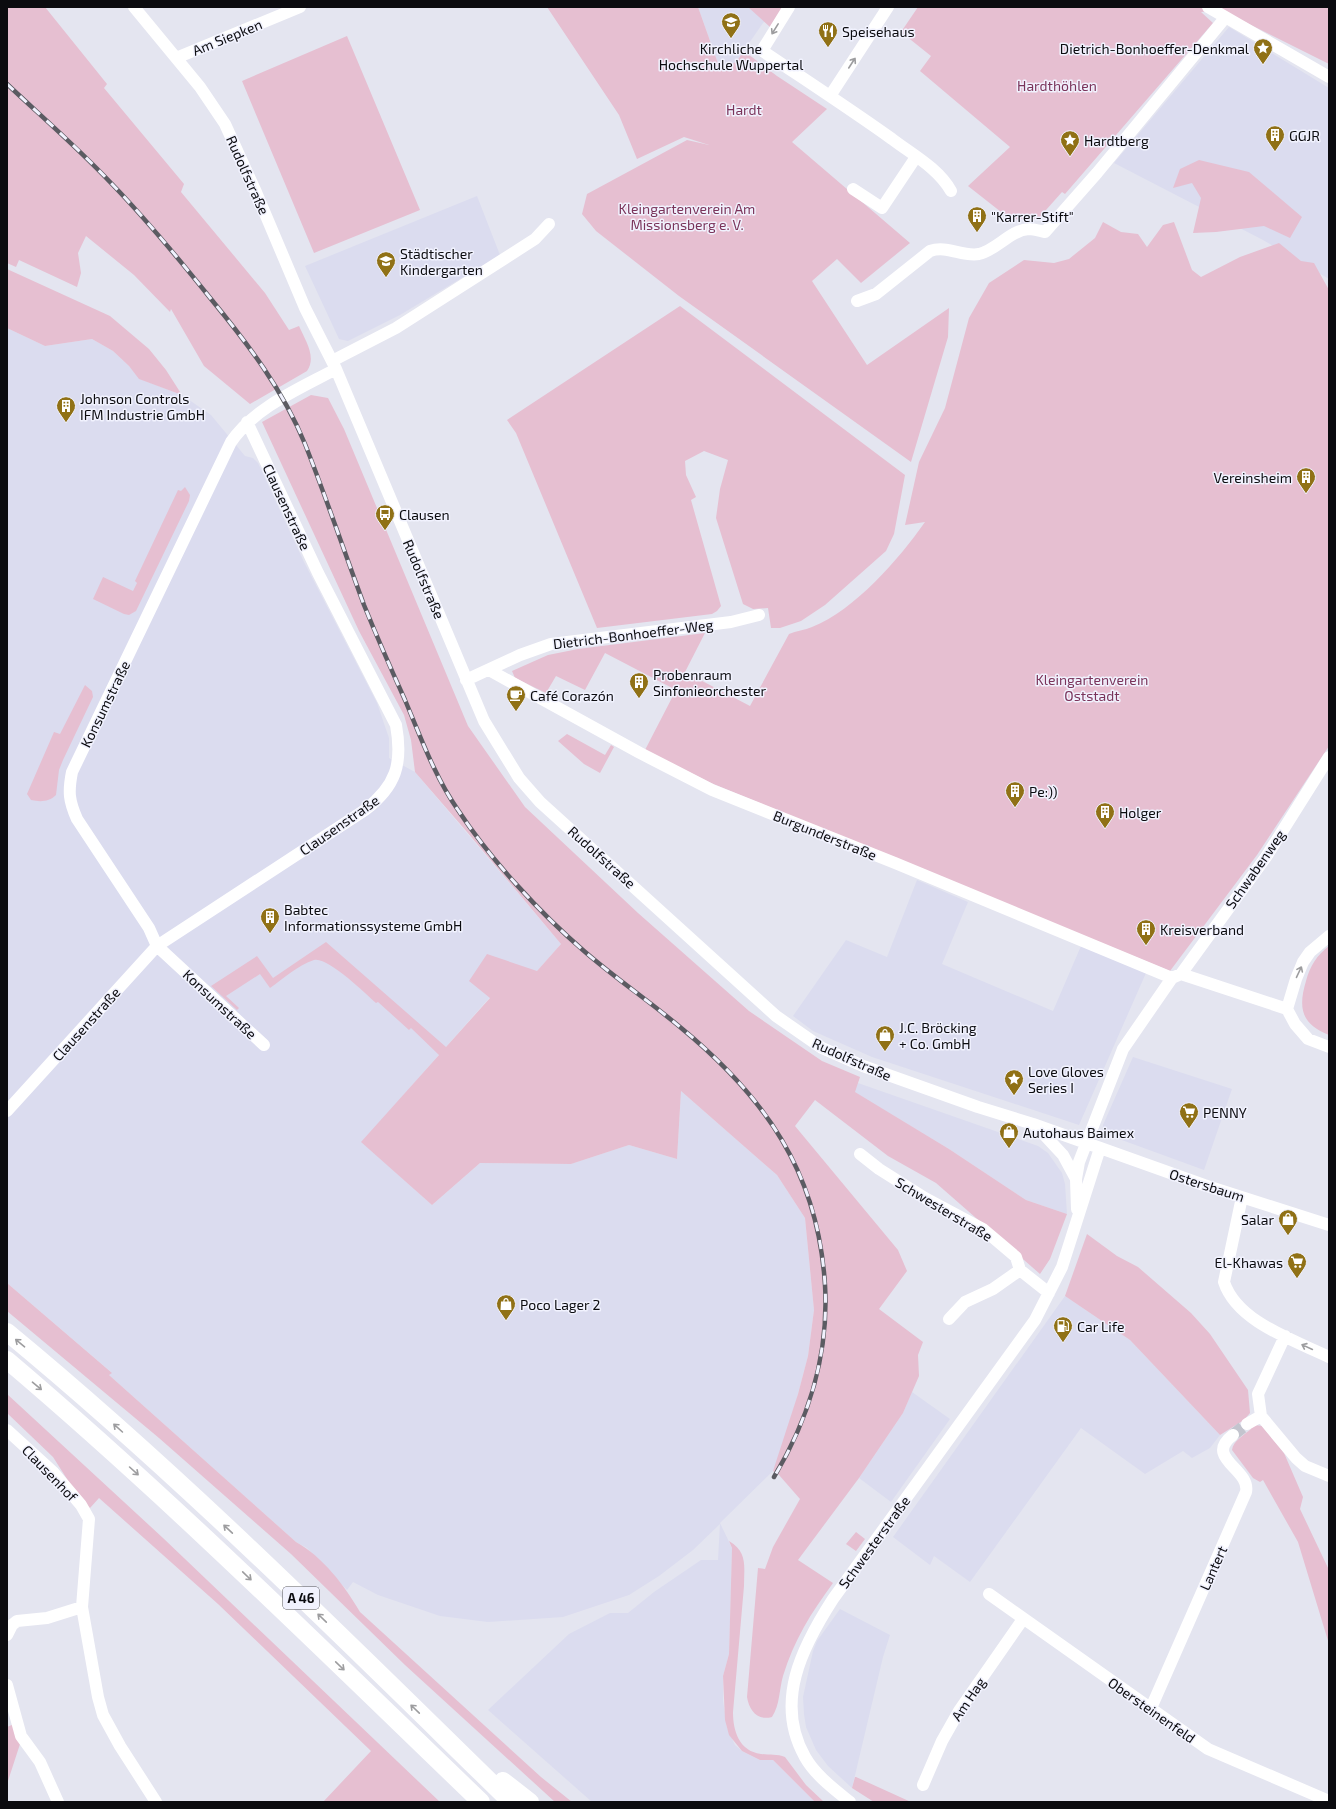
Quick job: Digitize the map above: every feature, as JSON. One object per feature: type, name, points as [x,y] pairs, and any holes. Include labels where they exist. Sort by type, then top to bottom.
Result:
[{"type":"highway","name":"A 46","points":[[7,1332],[84,1397],[174,1478],[264,1562],[511,1802]]},
{"type":"highway","name":"A 46","points":[[7,1360],[69,1413],[167,1501],[481,1802]]},
{"type":"highway","points":[[443,1736],[530,1802]]},
{"type":"highway","points":[[430,1753],[469,1802]]},
{"type":"street","name":"Rudolfstraße","points":[[134,7],[200,87],[225,124],[253,184],[305,308],[334,365],[484,722],[519,778],[540,802],[776,1016],[794,1030],[822,1048],[863,1066],[1086,1143]]},
{"type":"street","points":[[143,18],[150,7]]},
{"type":"street","name":"Am Siepken","points":[[176,58],[300,7]]},
{"type":"street","points":[[789,7],[763,49],[764,52],[916,156],[945,180],[951,191]]},
{"type":"street","points":[[830,96],[888,7]]},
{"type":"street","points":[[1208,7],[1329,77]]},
{"type":"street","points":[[857,301],[876,294],[930,251],[939,248],[971,254],[980,254],[1001,244],[1015,232],[1029,229],[1045,232],[1102,167],[1225,18]]},
{"type":"street","points":[[853,189],[882,208],[916,156]]},
{"type":"street","points":[[334,365],[396,328],[535,239],[549,224]]},
{"type":"street","name":"Konsumstraße","points":[[264,1045],[157,946],[149,928],[77,819],[70,804],[69,789],[72,772],[235,436],[247,422],[259,412],[300,389],[334,365]]},
{"type":"street","name":"Clausenstraße","points":[[7,1111],[157,946],[365,810],[378,800],[387,789],[398,764],[400,751],[396,725],[318,573],[247,422]]},
{"type":"street","name":"Dietrich-Bonhoeffer-Weg","points":[[466,680],[520,655],[551,644],[731,622],[759,615]]},
{"type":"street","name":"Burgunderstraße","points":[[488,670],[646,757],[712,790],[1176,976],[1287,1009]]},
{"type":"street","name":"Schwabenweg","points":[[1086,1143],[1123,1049],[1266,857],[1329,757]]},
{"type":"street","points":[[1329,936],[1310,952],[1303,962],[1287,1009],[1295,1024],[1308,1039],[1329,1047]]},
{"type":"street","points":[[1034,1124],[1063,1155],[1076,1179]]},
{"type":"street","name":"Ostersbaum","points":[[1086,1143],[1242,1197],[1329,1225]]},
{"type":"street","name":"Schwesterstraße","points":[[1077,1218],[1076,1179],[1078,1162],[1086,1143]]},
{"type":"street","name":"Schwesterstraße","points":[[850,1802],[820,1777],[805,1758],[795,1734],[792,1696],[797,1664],[813,1628],[832,1599],[1026,1332],[1049,1294],[1064,1262],[1100,1148]]},
{"type":"street","name":"Schwesterstraße","points":[[860,1154],[879,1169],[925,1198],[983,1229],[1016,1257],[1020,1270],[1049,1294]]},
{"type":"street","points":[[1242,1197],[1224,1282],[1227,1293],[1251,1318],[1329,1357]]},
{"type":"street","points":[[949,1319],[965,1302],[993,1289],[1020,1270]]},
{"type":"street","points":[[1286,1336],[1258,1394],[1261,1416],[1296,1458],[1305,1466],[1329,1476]]},
{"type":"street","points":[[1247,1424],[1261,1416]]},
{"type":"street","name":"Clausenhof","points":[[7,1430],[53,1472],[81,1505],[89,1519],[82,1607]]},
{"type":"street","name":"Lantert","points":[[1150,1708],[1246,1492],[1245,1480],[1225,1458],[1223,1451],[1224,1444],[1233,1435]]},
{"type":"street","name":"Obersteinenfeld","points":[[989,1594],[1208,1749],[1329,1801]]},
{"type":"street","points":[[7,1635],[12,1625],[17,1621],[47,1618],[82,1607],[98,1697],[103,1715],[120,1746],[156,1802]]},
{"type":"street","name":"Am Hag","points":[[923,1785],[942,1740],[959,1711],[1023,1619]]},
{"type":"street","points":[[7,1685],[21,1736],[40,1762],[58,1802]]},
{"type":"shaded area","name":"Kirchliche Hochschule Wuppertal","points":[[698,7],[783,7],[763,23],[736,62],[720,69]]},
{"type":"shaded area","points":[[1229,27],[1329,88],[1329,279],[1263,240],[1114,163]]},
{"type":"shaded area","name":"Städtischer Kindergarten","points":[[477,196],[500,255],[400,315],[348,341],[339,339],[305,266]]},
{"type":"shaded area","points":[[7,328],[45,346],[92,339],[113,351],[140,379],[182,395],[211,415],[245,456],[253,458],[258,463],[304,562],[377,703],[389,738],[389,758],[415,772],[561,944],[537,971],[490,997],[362,1142],[432,1205],[480,1163],[571,1164],[629,1145],[677,1159],[681,1091],[777,1175],[805,1218],[814,1310],[808,1356],[798,1394],[783,1447],[773,1471],[720,1523],[732,1548],[729,1654],[723,1676],[723,1701],[727,1728],[735,1745],[742,1751],[760,1760],[773,1760],[815,1802],[592,1802],[488,1710],[569,1634],[610,1613],[628,1613],[654,1592],[701,1560],[718,1560],[720,1524],[693,1550],[659,1576],[629,1595],[563,1617],[488,1622],[440,1616],[378,1595],[353,1582],[347,1590],[307,1548],[296,1542],[109,1375],[111,1372],[7,1283]]},
{"type":"shaded area","points":[[917,880],[968,902],[942,964],[1053,1011],[1081,946],[1146,973],[1079,1125],[872,1057],[813,1031],[793,1016],[846,940],[887,957]]},
{"type":"shaded area","points":[[1133,1057],[1232,1089],[1204,1170],[1108,1135],[1103,1130],[1103,1125]]},
{"type":"shaded area","points":[[858,1083],[1038,1146],[1048,1153],[1062,1173],[1065,1184],[1067,1214],[1026,1200],[949,1149],[854,1092]]},
{"type":"shaded area","points":[[1065,1296],[1130,1340],[1220,1435],[1210,1448],[1192,1458],[1183,1451],[1145,1474],[1081,1428],[970,1582],[934,1556],[930,1565],[893,1537]]},
{"type":"shaded area","points":[[912,1392],[950,1419],[891,1502],[859,1478],[903,1413]]},
{"type":"shaded area","points":[[840,1609],[890,1635],[883,1657],[852,1788],[828,1766],[816,1750],[806,1727],[804,1714],[803,1697],[813,1651],[817,1641]]},
{"type":"green space","points":[[7,7],[45,7],[107,84],[104,88],[184,184],[181,192],[265,293],[289,330],[299,326],[309,348],[311,360],[307,371],[250,404],[204,366],[171,309],[170,312],[134,275],[86,236],[78,253],[81,273],[77,287],[19,260],[16,267],[7,263]]},
{"type":"green space","points":[[547,7],[698,7],[720,69],[736,62],[744,51],[777,76],[827,109],[792,142],[910,243],[861,283],[837,259],[812,281],[867,365],[949,308],[948,337],[911,462],[679,296],[596,231],[582,214],[587,194],[687,140],[709,145],[684,137],[637,159],[619,115]]},
{"type":"green space","points":[[748,7],[783,7],[770,27]]},
{"type":"green space","name":"Hardthöhlen","points":[[918,7],[1329,7],[1329,64],[1221,10],[1201,12],[1213,23],[1065,194],[1062,192],[1038,219],[1010,219],[968,186],[1010,147],[920,71],[931,56],[901,32]]},
{"type":"green space","points":[[347,36],[420,210],[314,253],[242,81]]},
{"type":"green space","points":[[1199,160],[1249,172],[1302,217],[1290,238],[1264,226],[1216,232],[1193,233],[1201,198],[1192,183],[1173,188],[1180,169]]},
{"type":"green space","name":"Kleingartenverein Oststadt","points":[[1103,222],[1121,232],[1138,234],[1147,247],[1163,225],[1174,222],[1192,270],[1201,277],[1240,257],[1279,243],[1301,261],[1314,263],[1329,290],[1329,746],[1257,855],[1170,971],[711,783],[645,750],[676,690],[605,653],[585,690],[556,676],[546,693],[515,678],[512,671],[548,655],[578,649],[705,633],[685,672],[750,706],[789,634],[809,628],[828,619],[844,609],[860,596],[889,567],[925,522],[905,525],[919,462],[945,408],[969,318],[989,283],[1024,260],[1054,263],[1069,259],[1095,238]]},
{"type":"green space","points":[[7,269],[110,316],[149,349],[166,370],[182,395],[139,379],[129,366],[113,351],[92,339],[45,346],[7,328]]},
{"type":"green space","points":[[680,306],[905,475],[894,534],[886,551],[825,605],[801,621],[780,628],[771,628],[768,608],[753,609],[743,604],[716,518],[720,489],[728,460],[704,451],[685,461],[686,475],[696,497],[691,500],[721,606],[712,614],[597,628],[516,433],[507,420]]},
{"type":"green space","points":[[311,395],[328,398],[344,429],[468,726],[525,807],[638,913],[749,1011],[822,1061],[860,1077],[855,1092],[949,1149],[1026,1200],[1067,1214],[1050,1259],[1040,1274],[936,1183],[888,1156],[815,1100],[795,1126],[898,1250],[907,1271],[879,1309],[923,1342],[918,1355],[919,1376],[903,1413],[859,1478],[798,1560],[833,1583],[810,1616],[792,1650],[783,1676],[777,1708],[772,1717],[767,1718],[758,1716],[752,1710],[747,1697],[758,1568],[765,1569],[773,1547],[800,1499],[779,1475],[773,1471],[798,1394],[808,1356],[814,1310],[805,1218],[777,1175],[681,1091],[677,1159],[629,1145],[571,1164],[480,1163],[432,1205],[361,1142],[439,1055],[411,1028],[409,1030],[346,976],[320,960],[314,960],[302,965],[270,988],[260,974],[226,996],[239,1008],[237,1010],[211,986],[257,956],[273,978],[326,942],[446,1047],[490,998],[469,981],[487,954],[537,971],[561,944],[415,772],[411,740],[404,715],[359,631],[262,422]]},
{"type":"green space","points":[[185,487],[190,495],[189,501],[136,611],[129,615],[124,614],[93,599],[103,577],[133,591],[137,583],[135,581],[178,490],[181,491]]},
{"type":"green space","points":[[85,685],[92,691],[93,697],[59,770],[56,795],[44,801],[31,800],[27,794],[54,732],[60,734]]},
{"type":"green space","points":[[567,734],[605,755],[611,745],[614,747],[600,773],[584,764],[558,741]]},
{"type":"green space","points":[[1329,946],[1329,1035],[1312,1026],[1307,1020],[1302,1007],[1302,999],[1306,981],[1312,966],[1321,953]]},
{"type":"green space","points":[[1087,1234],[1117,1256],[1138,1267],[1191,1313],[1210,1334],[1248,1390],[1250,1413],[1244,1420],[1220,1435],[1130,1340],[1065,1296]]},
{"type":"green space","points":[[7,1283],[112,1373],[109,1375],[296,1542],[306,1548],[324,1564],[340,1582],[360,1612],[541,1777],[572,1802],[555,1802],[405,1665],[291,1554],[159,1438],[7,1311]]},
{"type":"green space","points":[[7,1394],[163,1538],[440,1802],[323,1802],[371,1751],[218,1604],[99,1498],[90,1508],[81,1501],[53,1457],[7,1413]]},
{"type":"green space","points":[[1255,1425],[1262,1426],[1284,1453],[1303,1497],[1300,1509],[1329,1570],[1329,1644],[1298,1542],[1263,1480],[1260,1482],[1253,1478],[1232,1450],[1234,1444]]},
{"type":"green space","points":[[856,1532],[865,1539],[856,1551],[846,1544]]},
{"type":"green space","points":[[729,1541],[739,1550],[744,1560],[744,1586],[733,1712],[736,1733],[742,1744],[753,1752],[785,1757],[806,1785],[824,1802],[815,1802],[773,1760],[760,1760],[742,1751],[729,1735],[725,1720],[723,1676],[729,1654],[732,1548]]},
{"type":"green space","points":[[14,1724],[20,1744],[7,1784],[7,1727]]},
{"type":"green space","points":[[855,1777],[911,1802],[874,1802],[852,1788]]},
{"type":"tunnel","points":[[1233,1435],[1247,1424]]},
{"type":"railway","points":[[7,84],[85,157],[123,196],[187,269],[264,368],[286,405],[305,444],[364,605],[429,757],[442,784],[471,829],[516,885],[550,920],[608,971],[680,1027],[738,1081],[782,1140],[798,1172],[811,1207],[820,1244],[825,1285],[825,1310],[824,1336],[820,1360],[807,1409],[774,1477]]},
{"type":"place","name":"Kirchliche Hochschule Wuppertal","points":[[731,39]]},
{"type":"place","name":"Speisehaus","points":[[828,48]]},
{"type":"place","name":"Dietrich-Bonhoeffer-Denkmal","points":[[1263,65]]},
{"type":"place","name":"GGJR","points":[[1275,152]]},
{"type":"place","name":"Hardtberg","points":[[1070,157]]},
{"type":"place","name":"\"Karrer-Stift\"","points":[[977,233]]},
{"type":"place","name":"Städtischer Kindergarten","points":[[386,278]]},
{"type":"place","name":"Johnson Controls IFM Industrie GmbH","points":[[66,423]]},
{"type":"place","name":"Vereinsheim","points":[[1306,494]]},
{"type":"place","name":"Clausen","points":[[385,531]]},
{"type":"place","name":"Probenraum Sinfonieorchester","points":[[639,699]]},
{"type":"place","name":"Café Corazón","points":[[516,712]]},
{"type":"place","name":"Pe:))","points":[[1015,808]]},
{"type":"place","name":"Holger","points":[[1105,829]]},
{"type":"place","name":"Babtec Informationssysteme GmbH","points":[[270,934]]},
{"type":"place","name":"Kreisverband","points":[[1146,946]]},
{"type":"place","name":"J.C. Bröcking + Co. GmbH","points":[[885,1052]]},
{"type":"place","name":"Love Gloves Series I","points":[[1014,1096]]},
{"type":"place","name":"PENNY","points":[[1189,1129]]},
{"type":"place","name":"Autohaus Baimex","points":[[1009,1149]]},
{"type":"place","name":"Salar","points":[[1288,1236]]},
{"type":"place","name":"El-Khawas","points":[[1297,1279]]},
{"type":"place","name":"Poco Lager 2","points":[[506,1321]]},
{"type":"place","name":"Car Life","points":[[1063,1343]]},
{"type":"park label","name":"Hardt","points":[[744,109]]},
{"type":"park label","name":"Kleingartenverein Am Missionsberg e. V.","points":[[687,216]]}]
